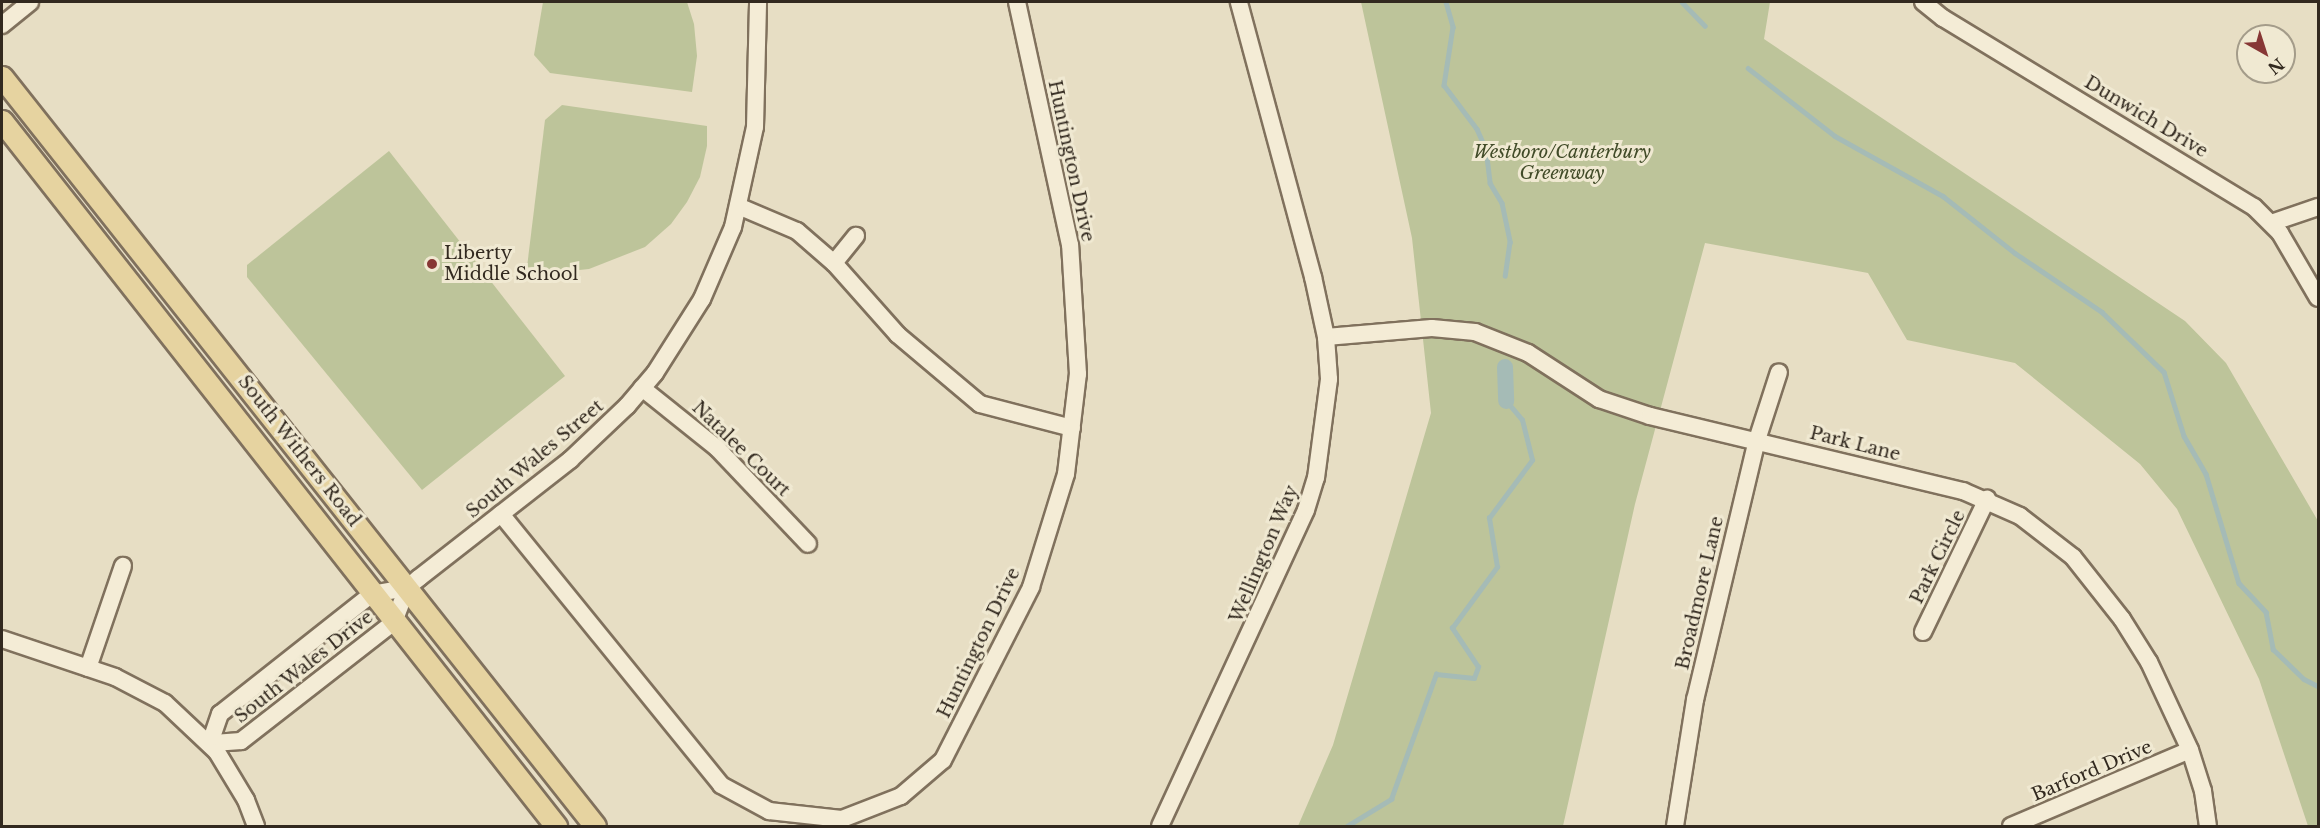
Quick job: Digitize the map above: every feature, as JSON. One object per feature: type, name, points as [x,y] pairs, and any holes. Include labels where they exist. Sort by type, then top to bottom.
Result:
[{"type":"main road","name":"South Withers Road","points":[[2,77],[595,826]]},
{"type":"main road","name":"South Withers Road","points":[[2,121],[556,826]]},
{"type":"street","points":[[2,25],[30,2]]},
{"type":"street","name":"South Wales Street","points":[[372,594],[407,588],[603,431],[642,388],[702,299],[738,206],[755,126],[758,2]]},
{"type":"street","name":"Huntington Drive","points":[[501,514],[721,785],[769,811],[843,823],[901,796],[943,760],[1031,587],[1066,474],[1078,374],[1070,245],[1017,2]]},
{"type":"street","name":"Wellington Way","points":[[1160,826],[1306,510],[1316,478],[1329,379],[1326,337],[1239,2]]},
{"type":"street","name":"Dunwich Drive","points":[[1923,2],[1943,18],[2234,193],[2271,223],[2294,253],[2319,298]]},
{"type":"street","points":[[738,206],[797,231],[834,263],[898,335],[980,404],[1072,428]]},
{"type":"street","points":[[2271,223],[2319,207]]},
{"type":"street","points":[[834,263],[856,236]]},
{"type":"street","name":"Park Lane","points":[[1326,337],[1432,328],[1475,332],[1522,349],[1599,399],[1650,416],[1757,440],[1988,500],[2053,539],[2090,578],[2149,662],[2190,750],[2203,791],[2208,826]]},
{"type":"street","name":"Broadmore Lane","points":[[1675,826],[1695,700],[1757,440],[1779,372]]},
{"type":"street","name":"Natalee Court","points":[[642,388],[717,448],[808,544]]},
{"type":"street","name":"Park Circle","points":[[1923,632],[1988,500]]},
{"type":"street","points":[[88,668],[123,566]]},
{"type":"street","points":[[394,622],[407,588]]},
{"type":"street","name":"South Wales Drive","points":[[372,594],[220,714],[210,744],[241,741],[394,622]]},
{"type":"street","points":[[2,639],[137,687],[165,703],[210,744],[233,775],[256,826]]},
{"type":"street","name":"Barford Drive","points":[[2010,826],[2190,750]]},
{"type":"green space","points":[[543,2],[687,2],[694,24],[697,56],[692,92],[550,73],[534,55]]},
{"type":"green space","name":"Westboro/Canterbury Greenway","points":[[1361,2],[1770,2],[1764,39],[2185,321],[2226,363],[2318,521],[2318,826],[2308,826],[2259,679],[2177,509],[2140,464],[2015,363],[1907,340],[1868,273],[1705,243],[1635,504],[1563,826],[1298,826],[1333,745],[1431,413],[1412,238]]},
{"type":"green space","points":[[562,105],[707,126],[707,146],[700,177],[687,202],[671,224],[645,247],[589,269],[560,272],[527,267],[545,120]]},
{"type":"green space","points":[[389,151],[565,376],[422,490],[247,277],[247,265]]},
{"type":"waterway","points":[[1446,2],[1453,27],[1444,85],[1477,129],[1486,149],[1490,183],[1502,203],[1510,242],[1505,276]]},
{"type":"waterway","points":[[1682,2],[1705,26]]},
{"type":"waterway","points":[[1748,68],[1835,136],[1943,196],[2015,253],[2102,312],[2164,372],[2184,436],[2206,474],[2239,583],[2266,612],[2273,649],[2304,679],[2318,686]]},
{"type":"waterway","points":[[1505,367],[1506,401]]},
{"type":"waterway","points":[[1347,826],[1391,799],[1436,674],[1474,678],[1478,667],[1452,628],[1497,567],[1489,518],[1532,460],[1522,420],[1506,401]]},
{"type":"place","name":"Liberty Middle School","points":[[432,264]]}]
